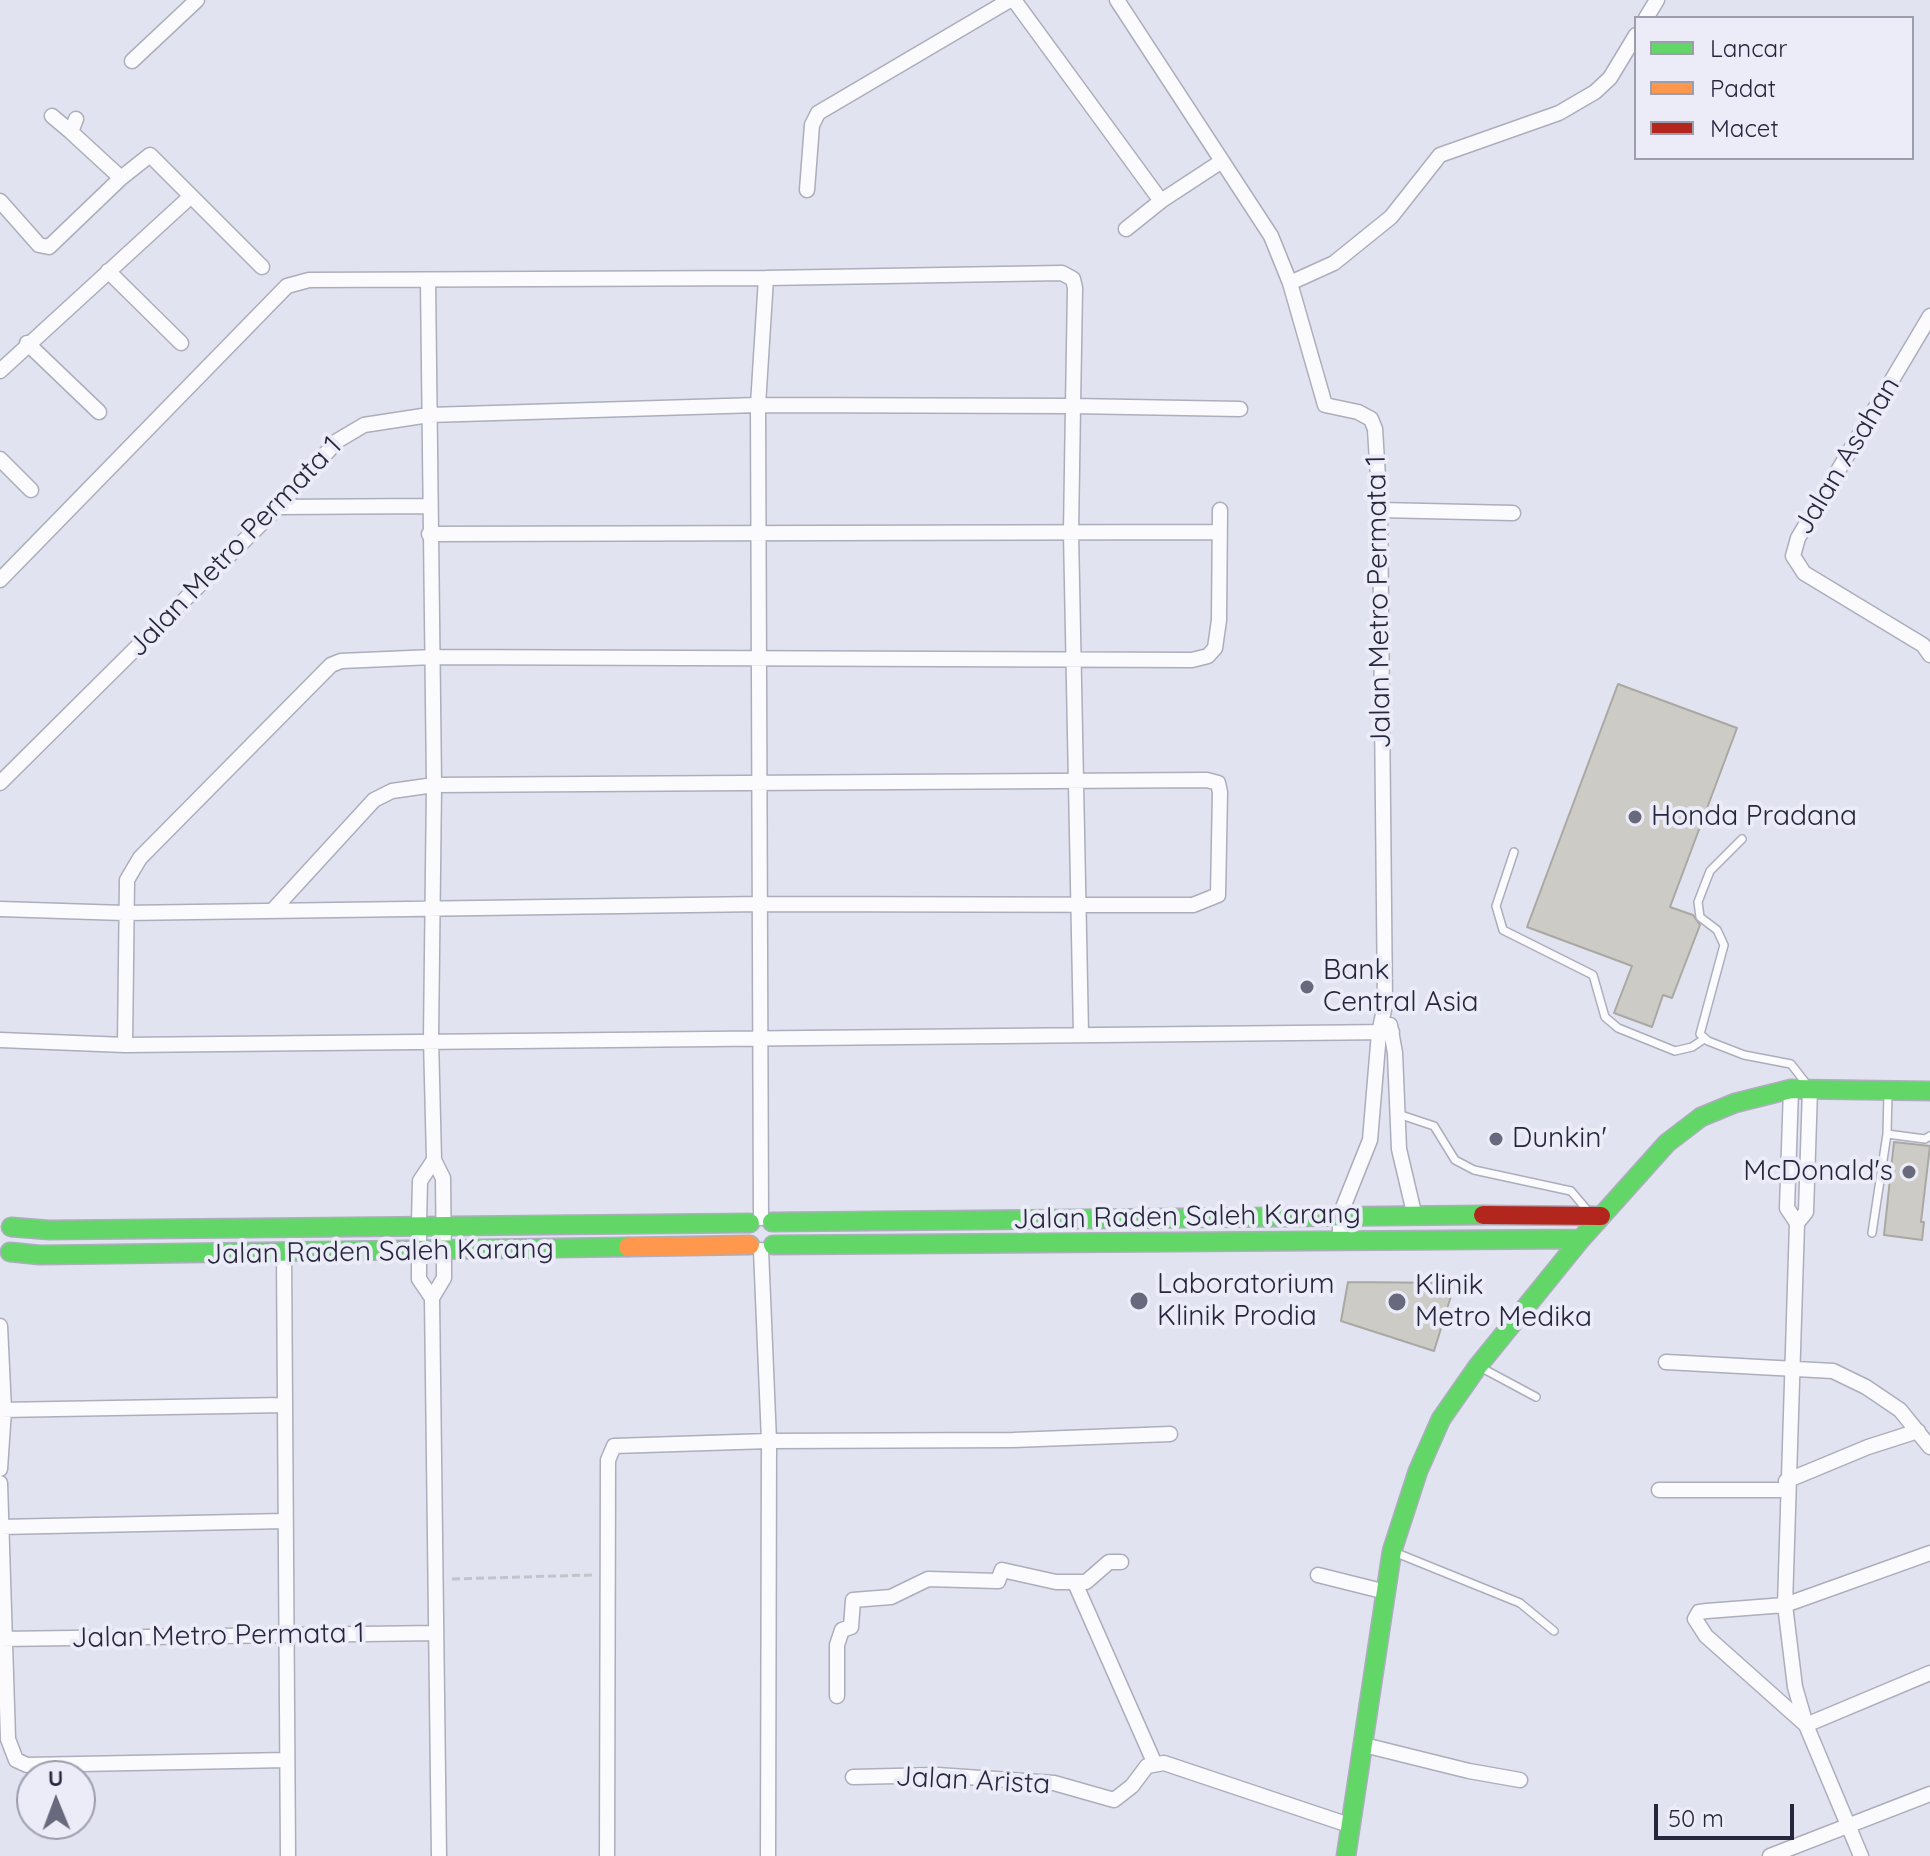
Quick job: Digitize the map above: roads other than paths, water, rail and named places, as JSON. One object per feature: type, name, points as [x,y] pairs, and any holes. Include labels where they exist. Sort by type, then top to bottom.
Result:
[{"type":"main road","points":[[1346,1856],[1392,1551],[1418,1471],[1441,1419],[1478,1366],[1581,1239],[1596,1216],[1667,1143],[1701,1117],[1735,1103],[1791,1089],[1930,1091]]},
{"type":"main road","name":"Jalan Raden Saleh Karang","points":[[6,1224],[49,1230],[419,1223],[1415,1214],[1596,1216]]},
{"type":"main road","points":[[761,1221],[777,1233],[761,1247],[745,1234],[761,1221]]},
{"type":"main road","points":[[5,1254],[16,1240],[6,1224]]},
{"type":"main road","name":"Jalan Raden Saleh Karang","points":[[5,1254],[1581,1239]]},
{"type":"street","points":[[132,61],[197,0]]},
{"type":"street","points":[[807,190],[812,125],[818,113],[1012,0],[1161,201]]},
{"type":"street","name":"Jalan Metro Permata 1","points":[[1117,0],[1271,236],[1290,283],[1325,405],[1358,412],[1371,419],[1375,429],[1380,510],[1385,1033],[1370,1140],[1340,1215],[1340,1240]]},
{"type":"street","points":[[1290,283],[1334,263],[1391,217],[1440,155],[1559,113],[1595,92],[1610,78],[1634,38]]},
{"type":"street","points":[[52,116],[73,125],[121,178]]},
{"type":"street","points":[[0,201],[36,242],[43,248],[50,246],[121,178],[150,155],[262,267]]},
{"type":"street","points":[[1126,229],[1161,201],[1222,161]]},
{"type":"street","points":[[0,371],[27,343],[190,197]]},
{"type":"street","points":[[108,271],[181,343]]},
{"type":"street","points":[[0,580],[287,286],[309,280],[1068,275],[1075,288],[1071,532],[1076,657],[1081,1034]]},
{"type":"street","points":[[761,1221],[762,781],[758,405],[766,278]]},
{"type":"street","points":[[428,281],[434,785],[431,1039],[434,1160],[443,1178],[444,1251],[444,1278],[432,1298],[439,1856]]},
{"type":"street","name":"Jalan Asahan","points":[[1928,645],[1804,573],[1793,556],[1798,538],[1929,319]]},
{"type":"street","points":[[27,343],[99,412]]},
{"type":"street","name":"Jalan Metro Permata 1","points":[[0,783],[278,507],[347,432],[364,425],[429,415],[758,405],[1240,409]]},
{"type":"street","points":[[0,459],[31,490]]},
{"type":"street","points":[[278,507],[429,506]]},
{"type":"street","points":[[125,1045],[124,913],[127,880],[140,858],[331,665],[341,661],[433,657],[1076,657],[1192,660],[1208,656],[1215,648],[1219,620],[1220,510]]},
{"type":"street","points":[[1380,510],[1513,513]]},
{"type":"street","points":[[429,534],[1219,532]]},
{"type":"street","points":[[0,909],[124,913],[761,904],[1193,905],[1215,898],[1219,891],[1220,792],[1214,780],[434,785],[392,791],[374,800],[274,909]]},
{"type":"street","points":[[0,1040],[125,1045],[431,1039],[1385,1033]]},
{"type":"street","name":"Jalan Metro Permata 1","points":[[1385,1033],[1398,1114],[1399,1149],[1415,1214],[1416,1239]]},
{"type":"street","points":[[1791,1089],[1787,1208],[1797,1223],[1786,1486],[1785,1605],[1795,1687],[1806,1725],[1861,1856]]},
{"type":"street","points":[[1797,1223],[1806,1212],[1810,1089]]},
{"type":"street","points":[[432,1298],[419,1279],[419,1223],[420,1181],[434,1160]]},
{"type":"street","points":[[761,1247],[769,1441],[768,1856]]},
{"type":"street","points":[[284,1253],[288,1856]]},
{"type":"street","points":[[0,1326],[0,1469]]},
{"type":"street","points":[[1666,1362],[1833,1371],[1866,1387],[1900,1410],[1930,1447]]},
{"type":"street","points":[[2,1410],[284,1405]]},
{"type":"street","points":[[1659,1490],[1786,1486],[1868,1447],[1918,1431]]},
{"type":"street","points":[[607,1856],[608,1460],[614,1446],[769,1441],[1013,1440],[1170,1434]]},
{"type":"street","points":[[0,1483],[2,1639],[8,1739],[16,1760],[27,1765],[287,1760]]},
{"type":"street","points":[[1,1527],[285,1521]]},
{"type":"street","points":[[1806,1725],[1706,1636],[1695,1619],[1699,1612],[1785,1605],[1930,1553]]},
{"type":"street","points":[[837,1696],[837,1645],[842,1630],[851,1627],[853,1600],[891,1597],[928,1579],[998,1581],[1002,1570],[1075,1583],[1094,1578],[1109,1562],[1121,1562]]},
{"type":"street","points":[[1318,1575],[1386,1592]]},
{"type":"street","points":[[1075,1583],[1154,1762],[1352,1826]]},
{"type":"street","name":"Jalan Metro Permata 1","points":[[2,1639],[436,1633]]},
{"type":"street","points":[[1806,1725],[1930,1673]]},
{"type":"street","points":[[1364,1745],[1520,1780]]},
{"type":"street","name":"Jalan Arista","points":[[853,1777],[937,1775],[1054,1783],[1114,1800],[1154,1762]]},
{"type":"street","points":[[1770,1856],[1930,1794]]},
{"type":"lane","points":[[1742,839],[1710,871],[1698,902],[1700,917],[1717,930],[1724,945],[1699,1028],[1704,1039],[1744,1055],[1791,1064],[1810,1089]]},
{"type":"lane","points":[[1514,852],[1496,906],[1503,930],[1593,975],[1605,1017],[1618,1028],[1675,1051],[1704,1039]]},
{"type":"lane","points":[[1872,1233],[1887,1134],[1888,1089]]},
{"type":"lane","points":[[1398,1114],[1434,1126],[1455,1160],[1474,1170],[1571,1191],[1596,1216]]},
{"type":"lane","points":[[1887,1134],[1925,1139],[1930,1136]]},
{"type":"lane","points":[[1478,1366],[1536,1397]]},
{"type":"lane","points":[[1392,1551],[1520,1603],[1554,1631]]},
{"type":"place","name":"Honda Pradana","points":[[1635,817]]},
{"type":"place","name":"Bank Central Asia","points":[[1307,987]]},
{"type":"place","name":"Dunkin'","points":[[1496,1139]]},
{"type":"place","name":"McDonald's","points":[[1909,1172]]},
{"type":"place","name":"Laboratorium Klinik Prodia","points":[[1139,1301]]},
{"type":"place","name":"Klinik Metro Medika","points":[[1397,1302]]}]
